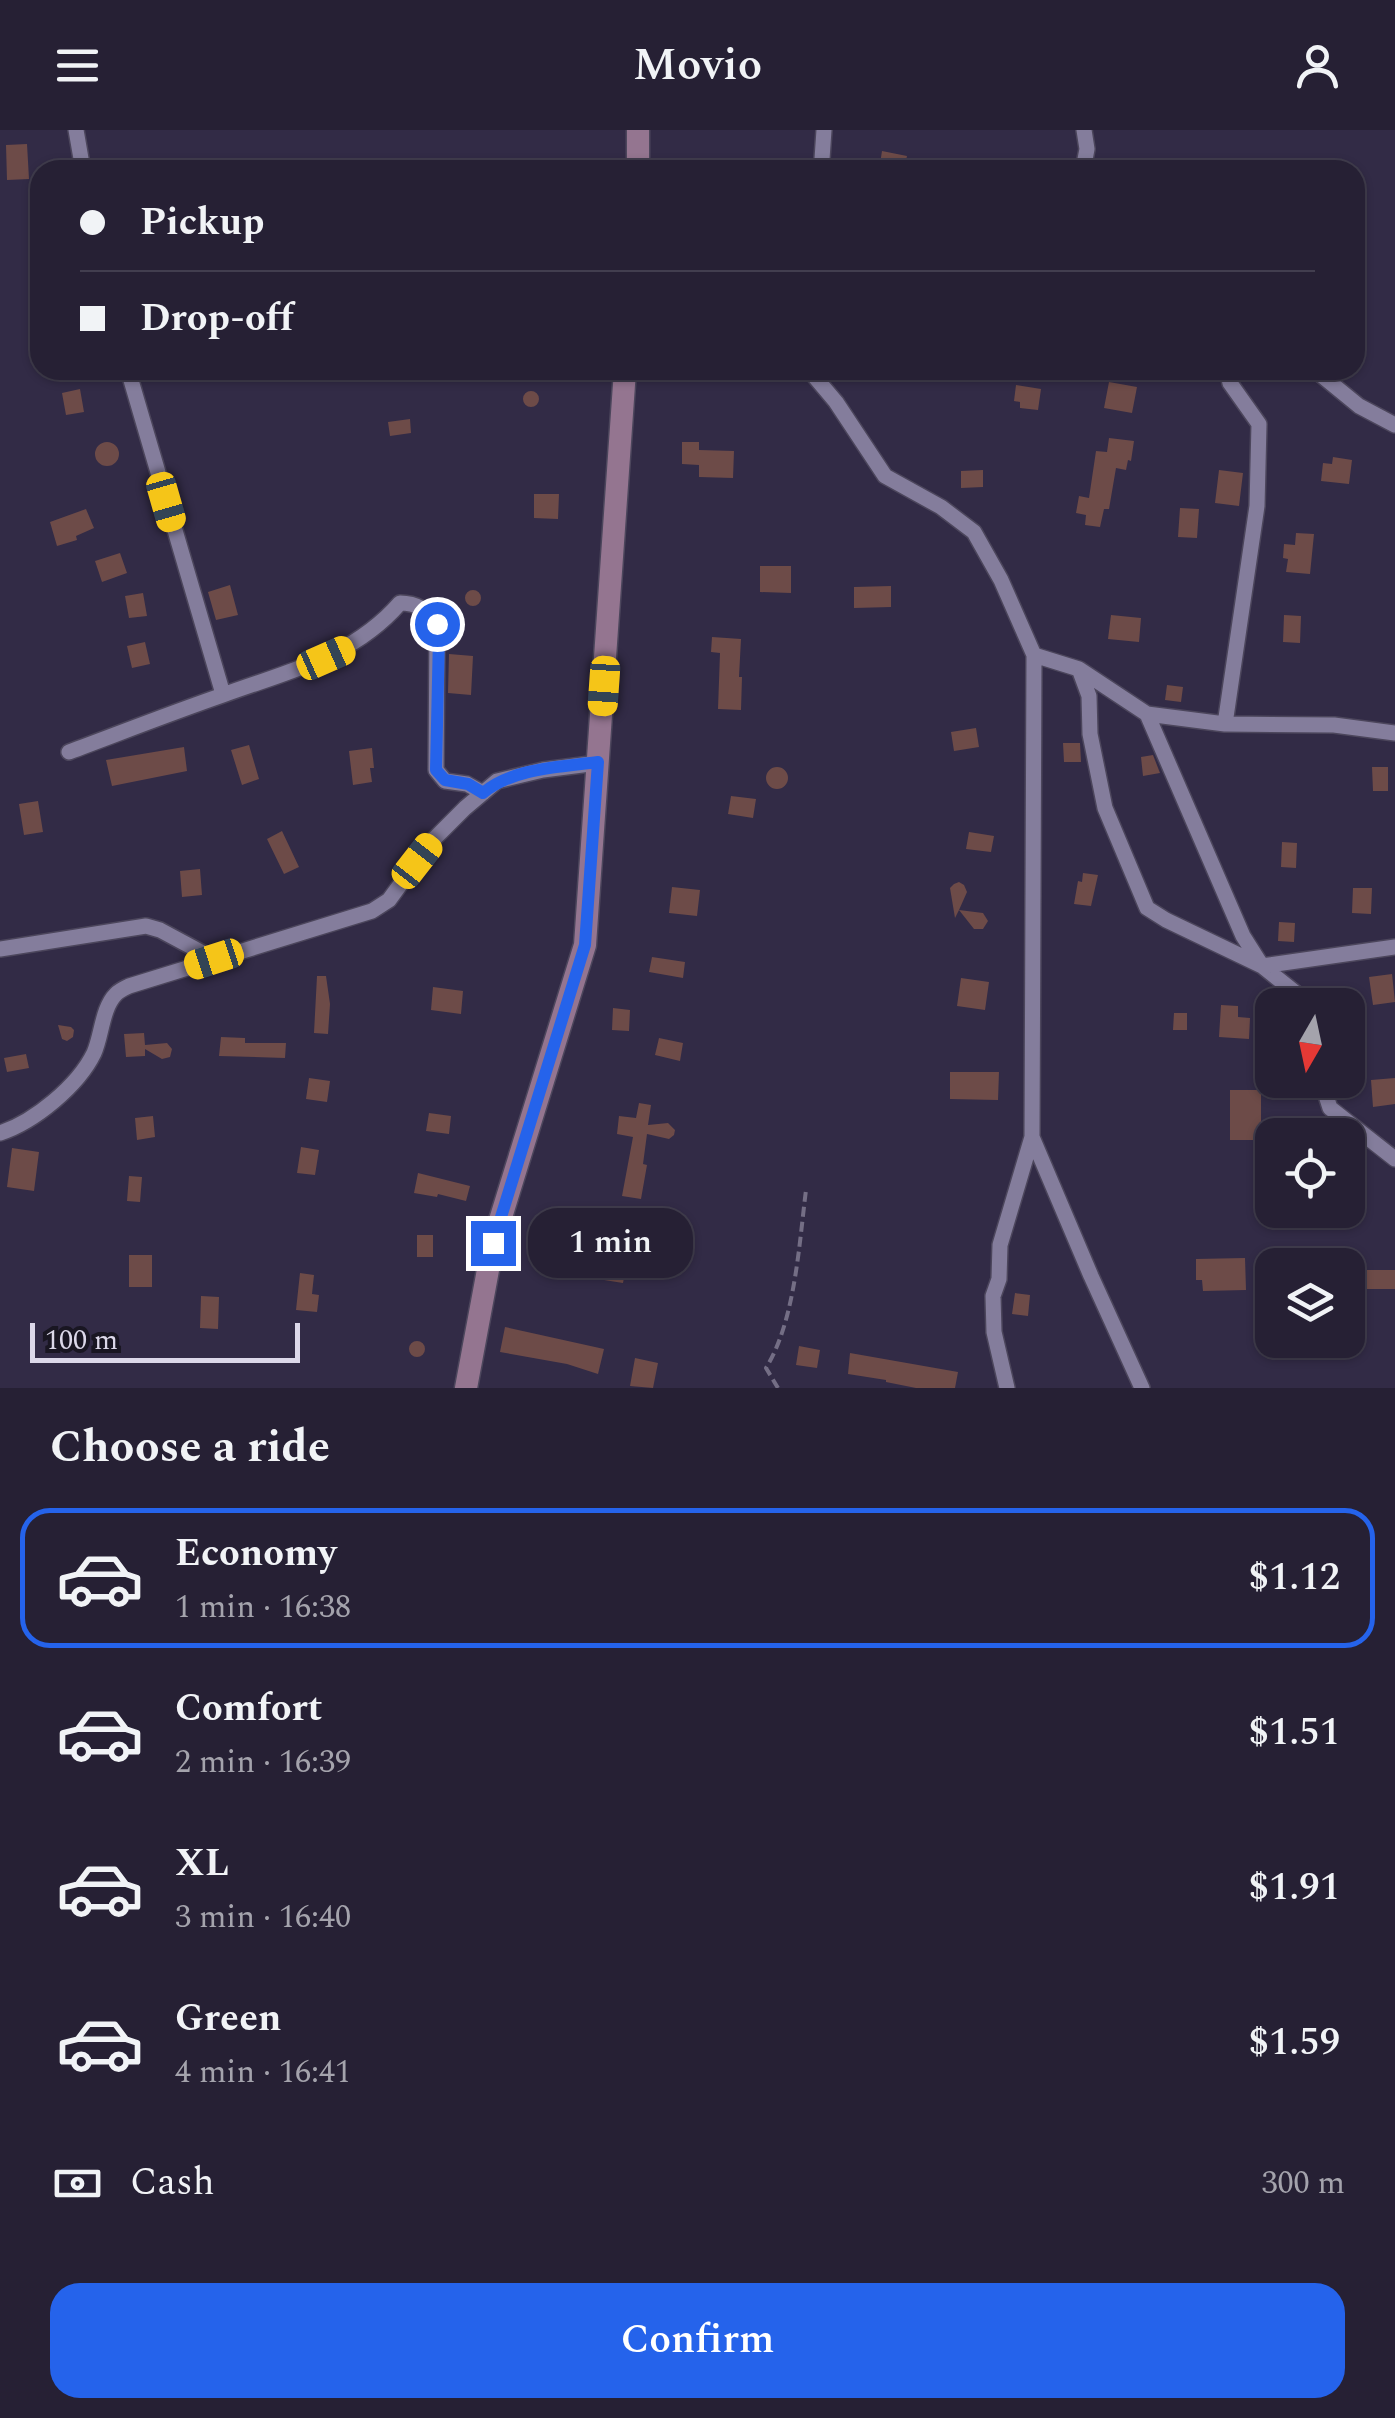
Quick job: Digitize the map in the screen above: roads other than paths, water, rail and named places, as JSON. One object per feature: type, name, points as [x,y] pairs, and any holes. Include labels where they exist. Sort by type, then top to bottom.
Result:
[{"type":"main road","points":[[638,130],[638,160]]},
{"type":"main road","points":[[466,1388],[493,1243],[585,945],[625,380]]},
{"type":"street","points":[[76,130],[81,160]]},
{"type":"street","points":[[822,158],[824,130]]},
{"type":"street","points":[[1084,130],[1085,160]]},
{"type":"street","points":[[131,380],[223,694]]},
{"type":"street","points":[[817,380],[885,476],[941,507],[974,532],[1001,580],[1034,655],[1032,1137],[1000,1245],[999,1279],[992,1296],[994,1332],[1007,1388]]},
{"type":"street","points":[[1224,724],[1258,506],[1259,424],[1229,380]]},
{"type":"street","points":[[1327,380],[1359,406],[1395,426]]},
{"type":"street","points":[[69,752],[350,647],[400,603],[419,606],[437,624],[436,770],[445,780],[468,784],[483,793]]},
{"type":"street","points":[[1034,655],[1079,669],[1146,714],[1224,724],[1334,725],[1395,733]]},
{"type":"street","points":[[1079,669],[1090,696],[1090,734],[1104,808],[1147,908],[1262,966],[1290,988]]},
{"type":"street","points":[[1146,714],[1243,936],[1262,966]]},
{"type":"street","points":[[0,1133],[17,1127],[45,1108],[85,1069],[116,994],[129,986],[372,911],[389,900],[432,842],[498,781],[598,762]]},
{"type":"street","points":[[0,948],[146,926],[214,959]]},
{"type":"street","points":[[1262,966],[1395,947]]},
{"type":"street","points":[[1327,1098],[1330,1108],[1395,1160]]},
{"type":"street","points":[[1032,1137],[1142,1388]]}]
